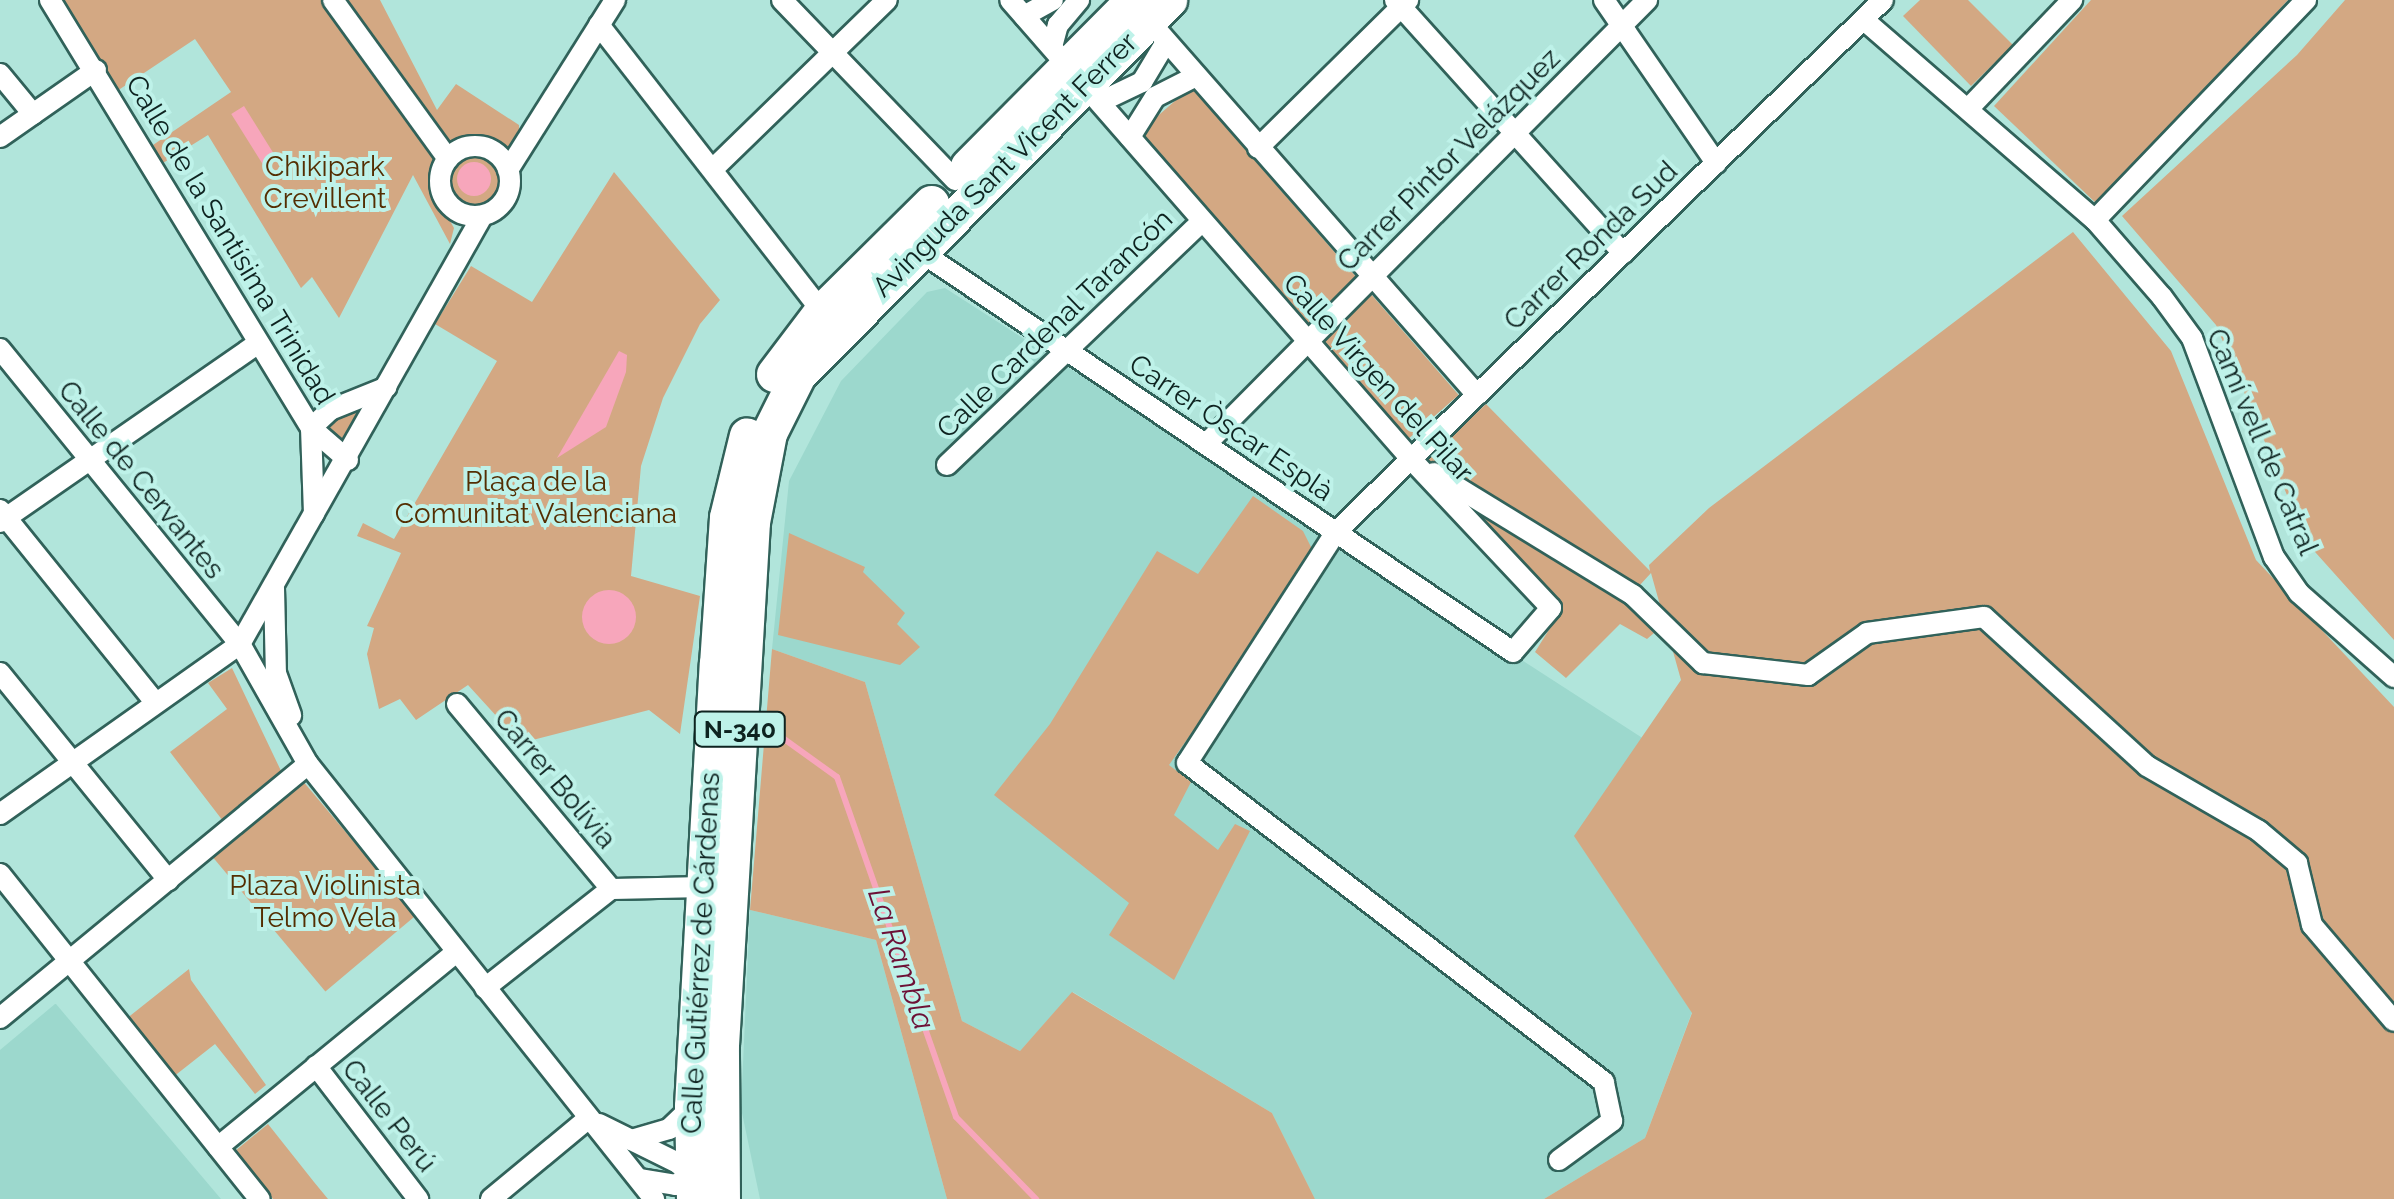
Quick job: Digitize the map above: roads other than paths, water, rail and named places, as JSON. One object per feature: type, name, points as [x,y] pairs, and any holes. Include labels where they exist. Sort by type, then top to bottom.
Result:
[{"type":"highway","name":"Avinguda Sant Vicent Ferrer","points":[[831,322],[954,180],[1147,11]]},
{"type":"highway","name":"Avinguda Sant Vicent Ferrer","points":[[831,322],[918,250],[1076,75]]},
{"type":"highway","name":"Calle Gutiérrez de Cárdenas","points":[[722,1199],[702,1181],[692,1106],[727,517],[744,441],[774,373],[831,322]]},
{"type":"highway","name":"Calle Gutiérrez de Cárdenas","points":[[702,1181],[752,522],[769,433],[831,322]]},
{"type":"street","name":"Calle de la Santísima Trinidad","points":[[50,0],[96,70],[256,344],[311,428],[314,524]]},
{"type":"street","points":[[333,0],[448,159]]},
{"type":"street","points":[[0,814],[240,644],[314,524],[482,216],[508,193],[508,170],[615,0]]},
{"type":"street","points":[[782,0],[954,180]]},
{"type":"street","points":[[714,168],[886,0]]},
{"type":"street","name":"Calle Virgen del Pilar","points":[[1010,0],[1410,459],[1551,608],[1514,652]]},
{"type":"street","points":[[1024,16],[1053,0]]},
{"type":"street","points":[[1076,75],[1058,25],[1079,0]]},
{"type":"street","points":[[1604,0],[1716,163]]},
{"type":"street","name":"Carrer Pintor Velázquez","points":[[1206,444],[1646,0]]},
{"type":"street","name":"Carrer Ronda Sud","points":[[1559,1160],[1612,1120],[1604,1082],[1187,763],[1336,532],[1883,0]]},
{"type":"street","points":[[1968,110],[2072,0]]},
{"type":"street","points":[[2095,220],[2306,0]]},
{"type":"street","points":[[1258,148],[1401,2],[1513,136],[1623,253]]},
{"type":"street","points":[[1147,11],[1196,76],[1477,395]]},
{"type":"street","name":"Camí vell de Catral","points":[[1864,20],[2095,220],[2192,338],[2274,557],[2299,593],[2394,677]]},
{"type":"street","points":[[599,26],[831,322]]},
{"type":"street","points":[[0,137],[96,70]]},
{"type":"street","points":[[0,74],[33,114]]},
{"type":"street","points":[[1130,136],[1155,97],[1196,76]]},
{"type":"street","points":[[482,216],[459,213],[443,197],[440,175],[448,159],[461,149],[484,147],[508,170]]},
{"type":"street","name":"Calle Cardenal Tarancón","points":[[948,465],[1201,222]]},
{"type":"street","name":"Carrer Òscar Esplà","points":[[918,250],[1514,652]]},
{"type":"street","points":[[155,702],[2,517],[256,344]]},
{"type":"street","name":"Calle de Cervantes","points":[[0,349],[240,644]]},
{"type":"street","points":[[348,460],[311,428],[330,410],[389,386]]},
{"type":"street","points":[[1410,459],[1633,595],[1704,662],[1808,676],[1867,632],[1984,617],[2146,766],[2259,831],[2297,862],[2312,924],[2394,1021]]},
{"type":"street","points":[[274,588],[276,672],[308,764]]},
{"type":"street","points":[[240,644],[276,672]]},
{"type":"street","points":[[240,644],[308,764],[654,1199]]},
{"type":"street","points":[[0,672],[168,880]]},
{"type":"street","name":"Carrer Bolívia","points":[[457,704],[611,889]]},
{"type":"street","points":[[0,1017],[308,764]]},
{"type":"street","points":[[0,874],[259,1199]]},
{"type":"street","name":"Carrer Bolívia","points":[[485,988],[611,889],[705,887]]},
{"type":"street","points":[[218,1147],[456,952]]},
{"type":"street","name":"Calle Perú","points":[[316,1066],[418,1199]]},
{"type":"street","points":[[631,1140],[669,1130],[692,1106]]},
{"type":"street","points":[[589,1118],[702,1181]]},
{"type":"street","points":[[491,1199],[589,1118]]},
{"type":"street","points":[[639,1179],[676,1185],[702,1181]]},
{"type":"waterway","name":"La Rambla","points":[[766,726],[837,777],[956,1117],[1036,1199]]},
{"type":"park label","name":"Chikipark Crevillent","points":[[325,183]]},
{"type":"park label","name":"Plaça de la Comunitat Valenciana","points":[[536,498]]},
{"type":"park label","name":"Plaza Violinista Telmo Vela","points":[[325,902]]}]
